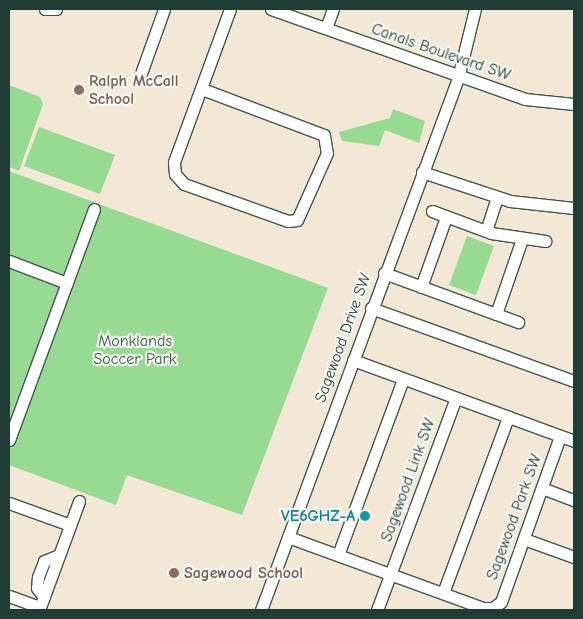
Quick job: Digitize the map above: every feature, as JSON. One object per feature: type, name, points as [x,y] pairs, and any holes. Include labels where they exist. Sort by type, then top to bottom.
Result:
[{"type":"street","points":[[45,9],[56,9]]},
{"type":"street","points":[[138,80],[164,9]]},
{"type":"street","points":[[202,88],[324,135],[327,153],[297,220],[288,221],[178,179],[174,162],[230,9]]},
{"type":"street","name":"Canals Boulevard SW","points":[[271,9],[458,78],[525,99],[574,104]]},
{"type":"street","points":[[326,28],[333,9]]},
{"type":"street","name":"Sagewood Drive SW","points":[[260,610],[458,78],[475,9]]},
{"type":"street","points":[[422,172],[497,197],[574,208]]},
{"type":"street","points":[[486,231],[497,197]]},
{"type":"street","points":[[9,440],[94,209]]},
{"type":"street","points":[[432,211],[486,231],[522,239],[545,241]]},
{"type":"street","points":[[421,287],[446,217]]},
{"type":"street","points":[[496,314],[522,239]]},
{"type":"street","points":[[9,262],[67,283]]},
{"type":"street","points":[[384,273],[518,322]]},
{"type":"street","points":[[371,308],[574,381]]},
{"type":"street","points":[[353,360],[574,441]]},
{"type":"street","points":[[338,555],[403,378]]},
{"type":"street","name":"Sagewood Link SW","points":[[377,610],[456,398]]},
{"type":"street","points":[[443,594],[508,417]]},
{"type":"street","name":"Sagewood Park SW","points":[[288,537],[483,608],[498,605],[524,539],[560,436]]},
{"type":"street","points":[[542,488],[574,500]]},
{"type":"street","points":[[9,596],[41,605],[78,501]]},
{"type":"street","points":[[9,503],[70,525]]},
{"type":"street","points":[[524,539],[574,557]]},
{"type":"green space","points":[[9,85],[40,97],[43,104],[19,171],[9,167]]},
{"type":"green space","points":[[393,109],[425,121],[419,143],[385,130],[379,146],[342,141],[339,132],[390,118]]},
{"type":"green space","points":[[39,127],[115,155],[100,194],[24,166]]},
{"type":"green space","name":"Monklands Soccer Park","points":[[9,171],[328,288],[242,515],[127,475],[116,505],[9,465]]},
{"type":"green space","points":[[467,236],[494,246],[476,295],[449,285]]},
{"type":"place","name":"Ralph McCall School","points":[[79,90]]},
{"type":"place","name":"VE6GHZ-A","points":[[365,516]]},
{"type":"place","name":"Sagewood School","points":[[174,573]]}]
